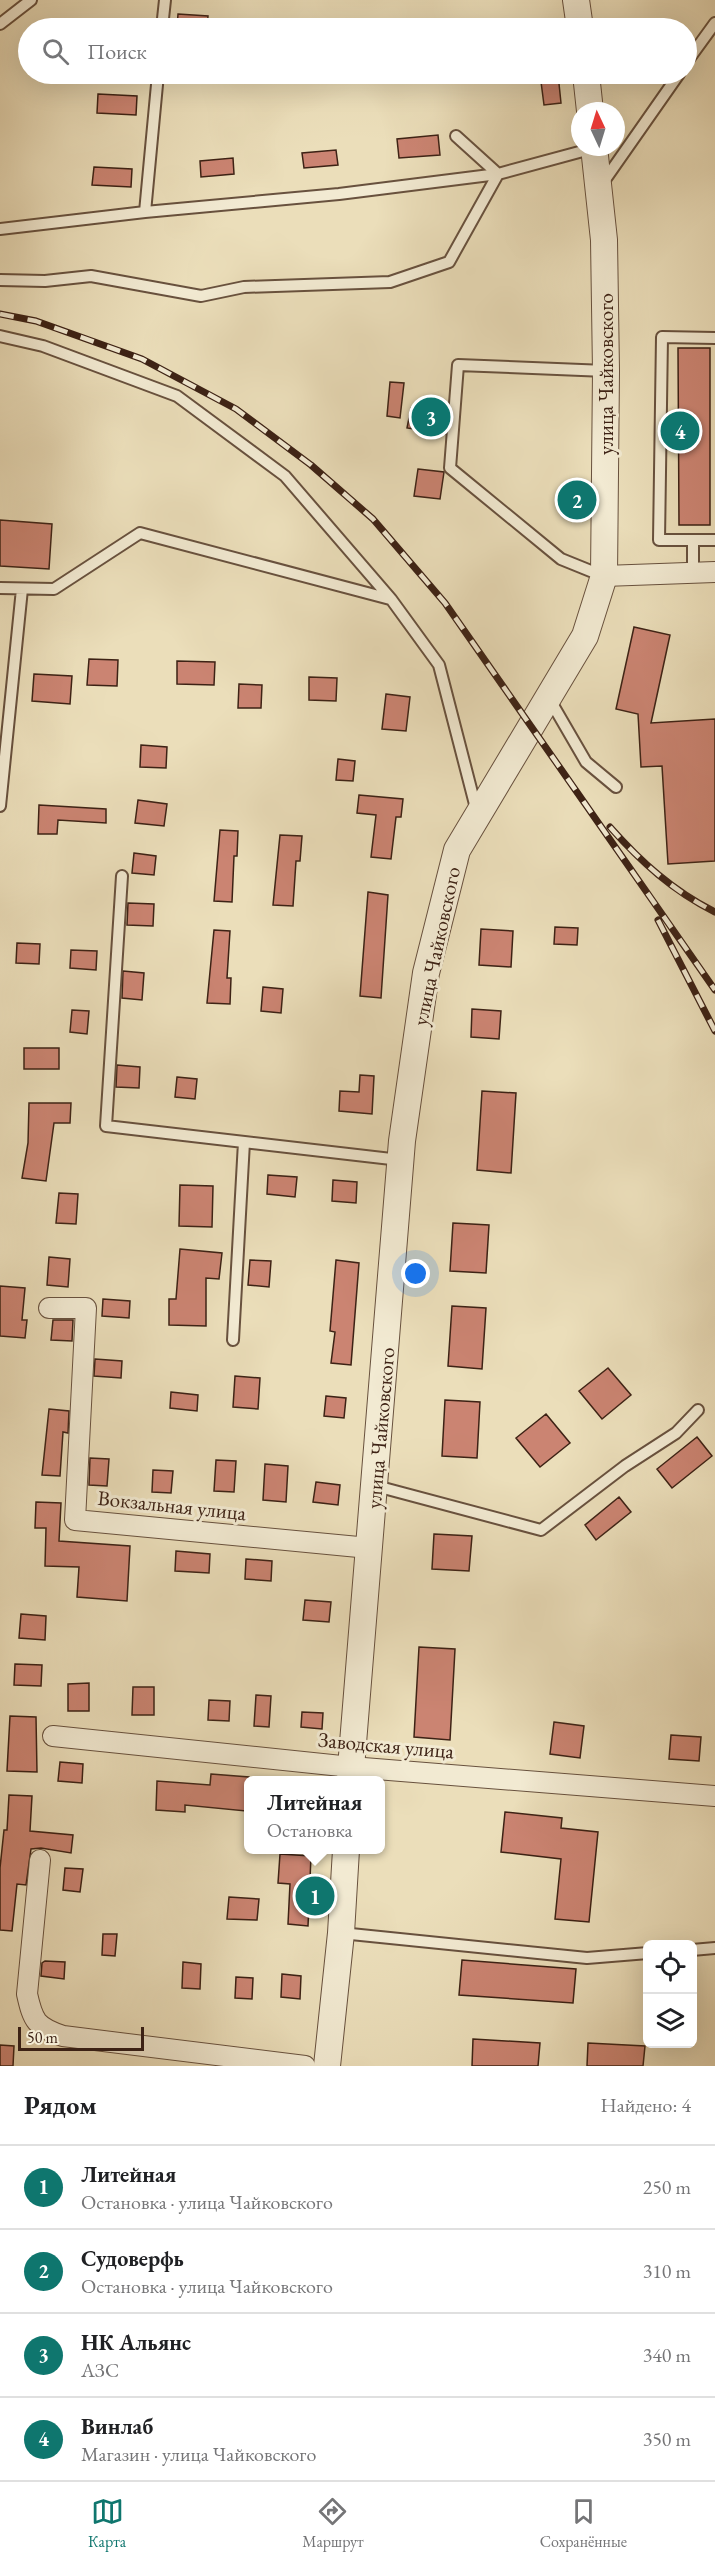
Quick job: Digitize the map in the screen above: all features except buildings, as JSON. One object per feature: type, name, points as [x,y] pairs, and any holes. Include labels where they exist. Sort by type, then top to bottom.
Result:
[{"type":"street","points":[[576,0],[579,18]]},
{"type":"street","points":[[587,84],[589,102]]},
{"type":"street","name":"улица Чайковского","points":[[351,1774],[376,1486],[400,1160],[426,974],[456,850],[585,636],[604,576],[606,371],[604,240],[595,156]]},
{"type":"street","points":[[604,576],[715,572]]},
{"type":"street","name":"Вокзальная улица","points":[[49,1308],[86,1308],[75,1520],[369,1548]]},
{"type":"street","name":"Заводская улица","points":[[53,1736],[351,1774],[384,1776]]},
{"type":"street","name":"Заводская улица","points":[[385,1776],[715,1796]]},
{"type":"street","points":[[327,2066],[341,1933],[346,1854]]},
{"type":"street","points":[[40,1860],[27,1994],[32,2015],[42,2029],[63,2036],[305,2066]]},
{"type":"lane","points":[[0,24],[31,0]]},
{"type":"lane","points":[[163,18],[165,0]]},
{"type":"lane","points":[[697,49],[715,23]]},
{"type":"lane","points":[[145,212],[157,84]]},
{"type":"lane","points":[[599,188],[672,84]]},
{"type":"lane","points":[[456,136],[498,174]]},
{"type":"lane","points":[[0,229],[145,212],[339,194],[498,174],[571,153]]},
{"type":"lane","points":[[0,280],[45,281],[91,276],[201,296],[244,287],[390,282],[448,262],[498,174]]},
{"type":"lane","points":[[0,336],[43,346],[177,396],[285,476],[391,599],[439,664],[477,815]]},
{"type":"lane","points":[[715,338],[662,338],[659,540],[715,540]]},
{"type":"lane","points":[[604,576],[561,560],[450,468],[458,365],[606,371]]},
{"type":"lane","points":[[0,588],[54,589],[140,533],[391,599]]},
{"type":"lane","points":[[693,540],[693,573]]},
{"type":"lane","points":[[0,806],[22,589]]},
{"type":"lane","points":[[548,697],[586,762],[616,787]]},
{"type":"lane","points":[[122,876],[106,1126],[400,1160]]},
{"type":"lane","points":[[233,1340],[244,1142]]},
{"type":"lane","points":[[376,1486],[541,1530],[625,1466],[676,1433],[698,1410]]},
{"type":"lane","points":[[341,1933],[587,1958],[643,1953]]},
{"type":"lane","points":[[697,1950],[715,1948]]},
{"type":"railway","points":[[0,314],[36,321],[142,359],[236,409],[311,465],[373,519],[445,603],[715,990]]},
{"type":"railway","points":[[610,827],[658,875],[685,895],[715,912]]},
{"type":"railway","points":[[658,920],[715,1031]]},
{"type":"place","name":"НК Альянс","points":[[431,417]]},
{"type":"place","name":"Винлаб","points":[[680,431]]},
{"type":"place","name":"Судоверфь","points":[[577,500]]},
{"type":"place","name":"Литейная","points":[[315,1896]]}]
